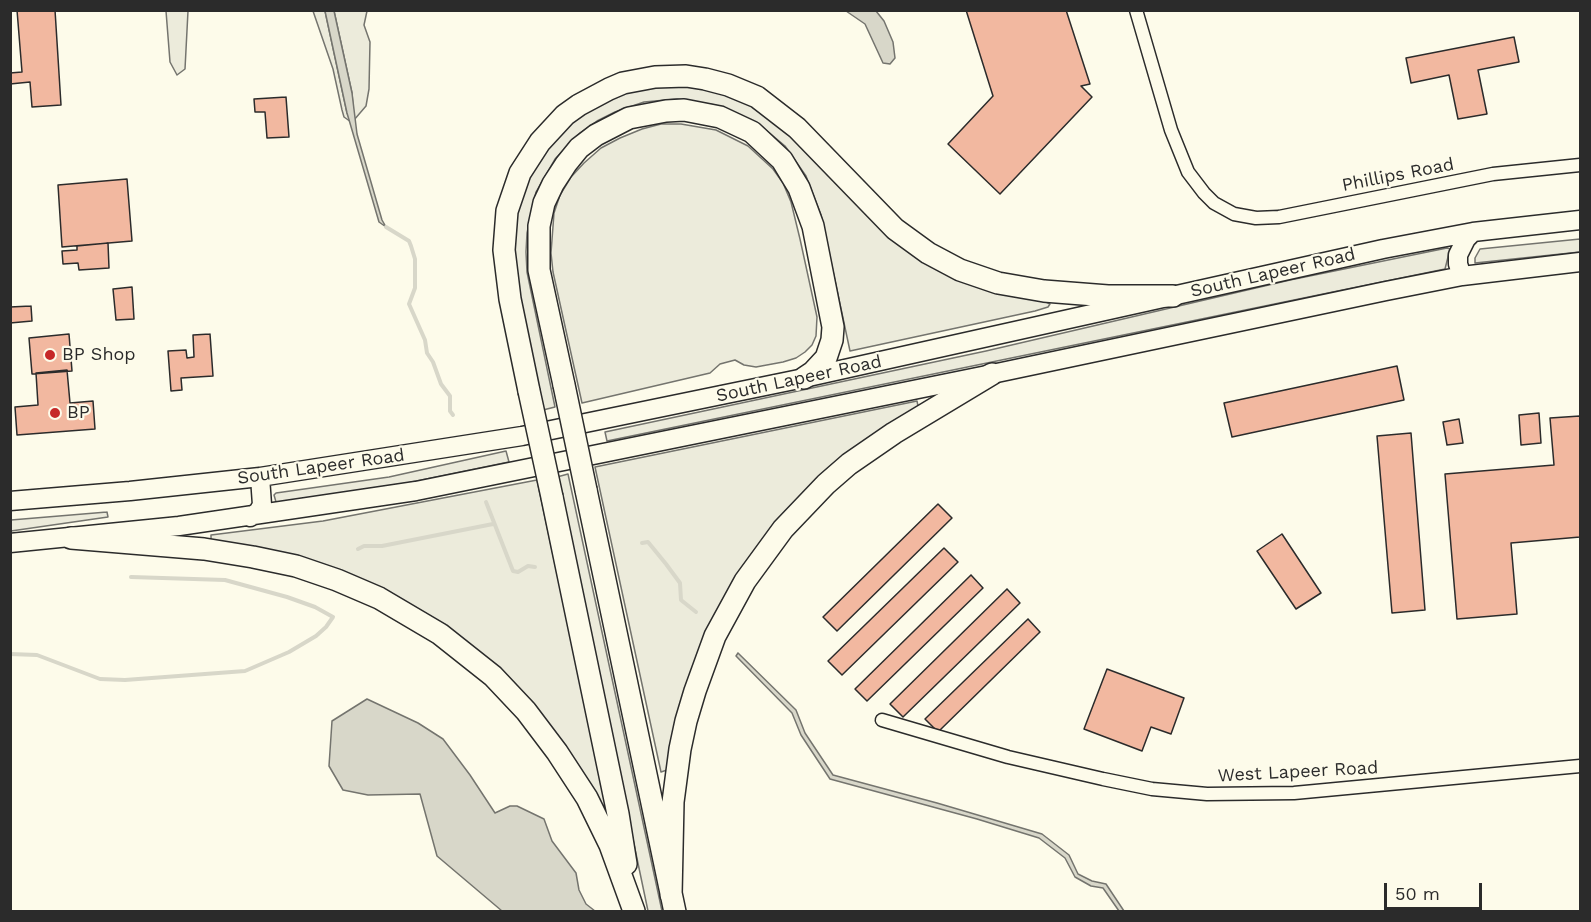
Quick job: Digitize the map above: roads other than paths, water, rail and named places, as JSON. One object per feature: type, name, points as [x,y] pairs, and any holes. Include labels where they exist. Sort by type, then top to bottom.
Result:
[{"type":"highway","points":[[634,911],[618,814],[510,299],[504,250],[507,211],[520,173],[540,142],[579,105],[616,86],[655,77],[686,76],[705,79],[744,90],[764,102],[797,128],[895,229],[928,253],[960,270],[998,283],[1044,291],[1108,296],[1173,296]]},
{"type":"highway","points":[[673,903],[539,270],[539,226],[544,203],[553,184],[579,148],[596,135],[629,118],[684,110],[720,117],[752,132],[770,147],[782,160],[799,188],[813,226],[833,327],[832,340],[826,358],[804,378]]},
{"type":"highway","points":[[673,903],[674,802],[680,749],[686,721],[708,652],[745,581],[783,529],[826,484],[849,464],[894,433],[992,374]]},
{"type":"highway","points":[[71,538],[204,549],[296,566],[358,588],[401,610],[440,634],[492,676],[526,711],[572,773],[606,835],[634,911]]},
{"type":"main road","name":"South Lapeer Road","points":[[10,501],[260,477],[522,436],[804,378],[1356,255],[1473,232],[1581,220]]},
{"type":"main road","points":[[1462,276],[1458,255],[1466,239],[1473,232]]},
{"type":"main road","name":"South Lapeer Road","points":[[10,543],[250,517],[416,491],[1462,276],[1581,262]]},
{"type":"main road","points":[[250,517],[258,512],[261,505],[263,497],[260,477]]},
{"type":"street","name":"Phillips Road","points":[[1136,10],[1182,161],[1203,194],[1234,214],[1256,218],[1279,217],[1493,174],[1581,165]]},
{"type":"street","name":"West Lapeer Road","points":[[882,720],[1008,757],[1104,779],[1152,789],[1207,794],[1293,794],[1581,765]]},
{"type":"waterway","points":[[386,227],[409,241],[411,246],[415,259],[415,288],[409,304],[425,340],[427,353],[441,384],[450,396],[450,411],[453,415]]},
{"type":"waterway","points":[[486,502],[513,571],[518,572],[528,566],[535,567]]},
{"type":"waterway","points":[[358,549],[364,546],[382,546],[493,524]]},
{"type":"waterway","points":[[642,543],[648,542],[666,564],[680,583],[681,600],[696,612]]},
{"type":"waterway","points":[[10,654],[37,655],[100,679],[125,680],[245,671],[289,652],[316,636],[333,617],[315,607],[287,597],[225,580],[131,577]]},
{"type":"place","name":"BP Shop","points":[[50,355]]},
{"type":"place","name":"BP","points":[[55,413]]}]
